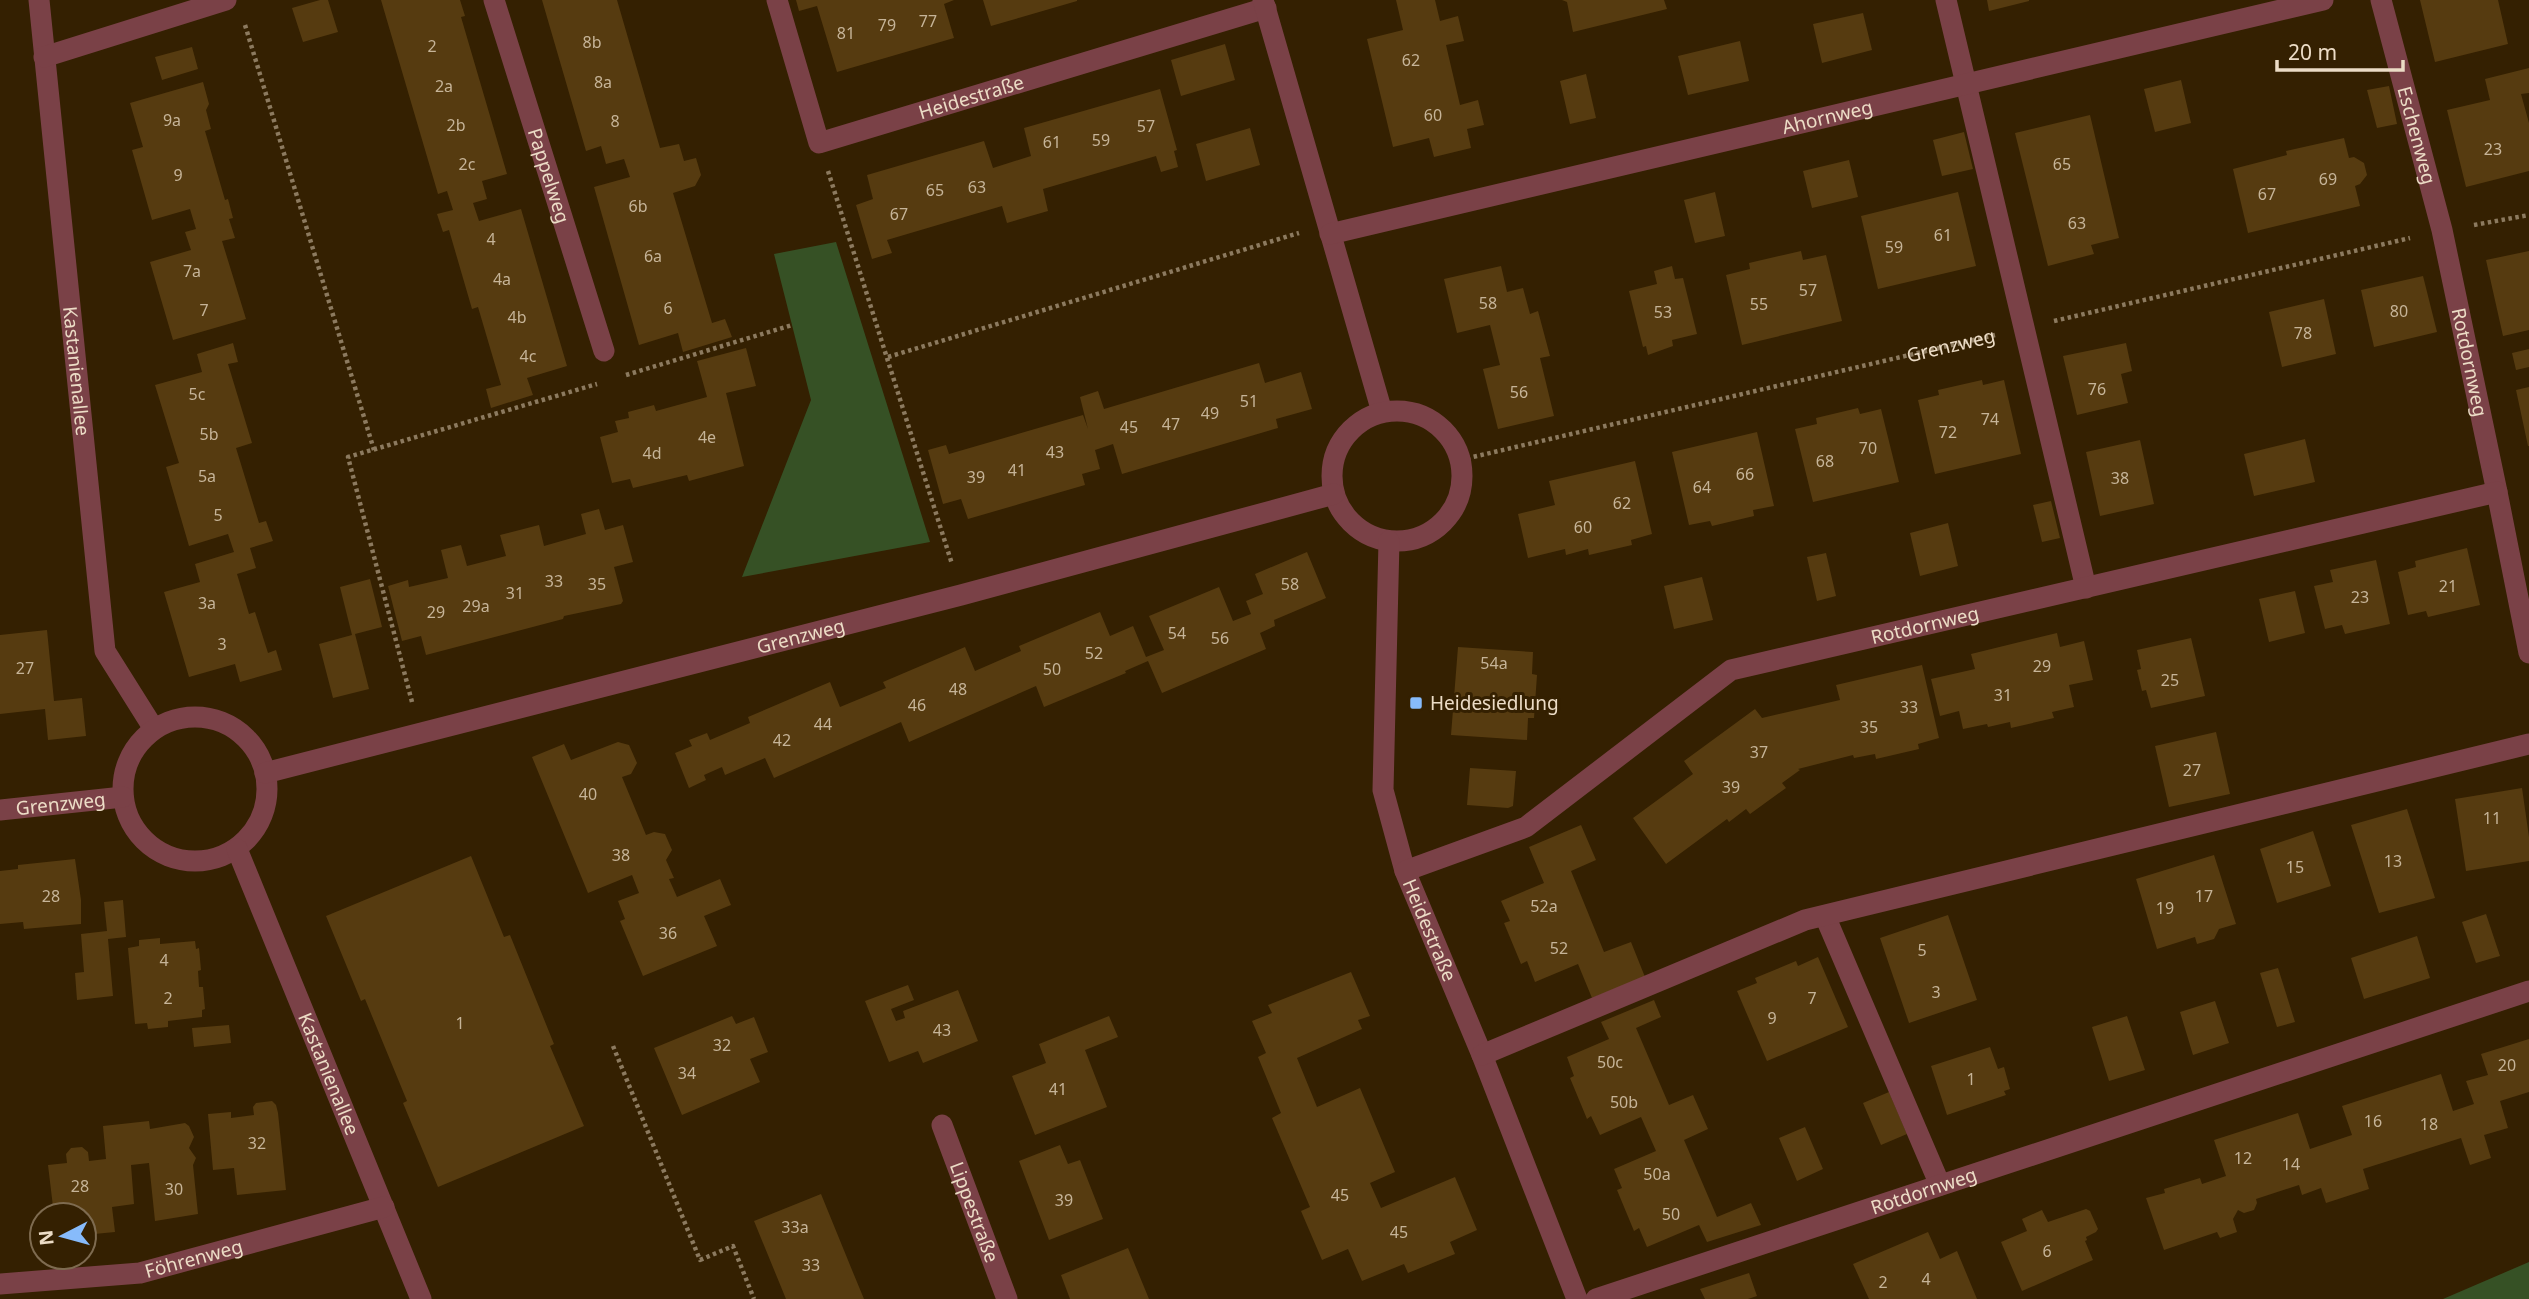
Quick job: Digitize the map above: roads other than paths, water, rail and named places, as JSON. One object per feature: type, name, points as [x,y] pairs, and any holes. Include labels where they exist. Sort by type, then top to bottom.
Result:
[{"type":"street","name":"Kastanienallee","points":[[39,0],[105,651],[155,729]]},
{"type":"street","name":"Pappelweg","points":[[494,0],[604,351]]},
{"type":"street","name":"Heidestraße","points":[[777,0],[819,143],[1265,4],[1382,412]]},
{"type":"street","points":[[1946,0],[2087,588]]},
{"type":"street","name":"Ahornweg","points":[[1329,229],[2323,0]]},
{"type":"street","name":"Eschenweg","points":[[2381,0],[2442,230]]},
{"type":"street","points":[[44,57],[233,7]]},
{"type":"street","name":"Rotdornweg","points":[[2442,230],[2529,653]]},
{"type":"street","points":[[1402,411],[1422,415],[1439,426],[1453,442],[1461,460],[1463,481],[1458,502],[1446,519],[1430,533],[1410,540],[1390,541],[1371,537],[1355,526],[1342,512],[1334,494],[1332,473],[1336,452],[1347,434],[1363,421],[1382,412],[1402,411]]},
{"type":"street","name":"Rotdornweg","points":[[1405,871],[1526,827],[1731,670],[2497,492]]},
{"type":"street","name":"Grenzweg","points":[[265,773],[961,594],[1334,494]]},
{"type":"street","name":"Heidestraße","points":[[1390,541],[1382,790],[1405,871],[1482,1055],[1577,1299]]},
{"type":"street","points":[[197,717],[218,721],[238,731],[254,747],[265,773],[267,789],[263,812],[253,832],[237,849],[214,859],[190,862],[165,856],[145,842],[130,821],[123,797],[123,778],[140,742],[155,729],[175,720],[197,717]]},
{"type":"street","points":[[1482,1055],[1792,926],[1825,916],[2529,744]]},
{"type":"street","name":"Grenzweg","points":[[0,810],[123,797]]},
{"type":"street","name":"Kastanienallee","points":[[237,849],[421,1299]]},
{"type":"street","points":[[1825,916],[1940,1185]]},
{"type":"street","name":"Rotdornweg","points":[[1596,1299],[2529,991]]},
{"type":"street","name":"Lippestraße","points":[[942,1125],[1007,1299]]},
{"type":"street","name":"Föhrenweg","points":[[0,1284],[140,1273],[384,1207]]},
{"type":"place","name":"Heidesiedlung","points":[[1416,703]]}]
